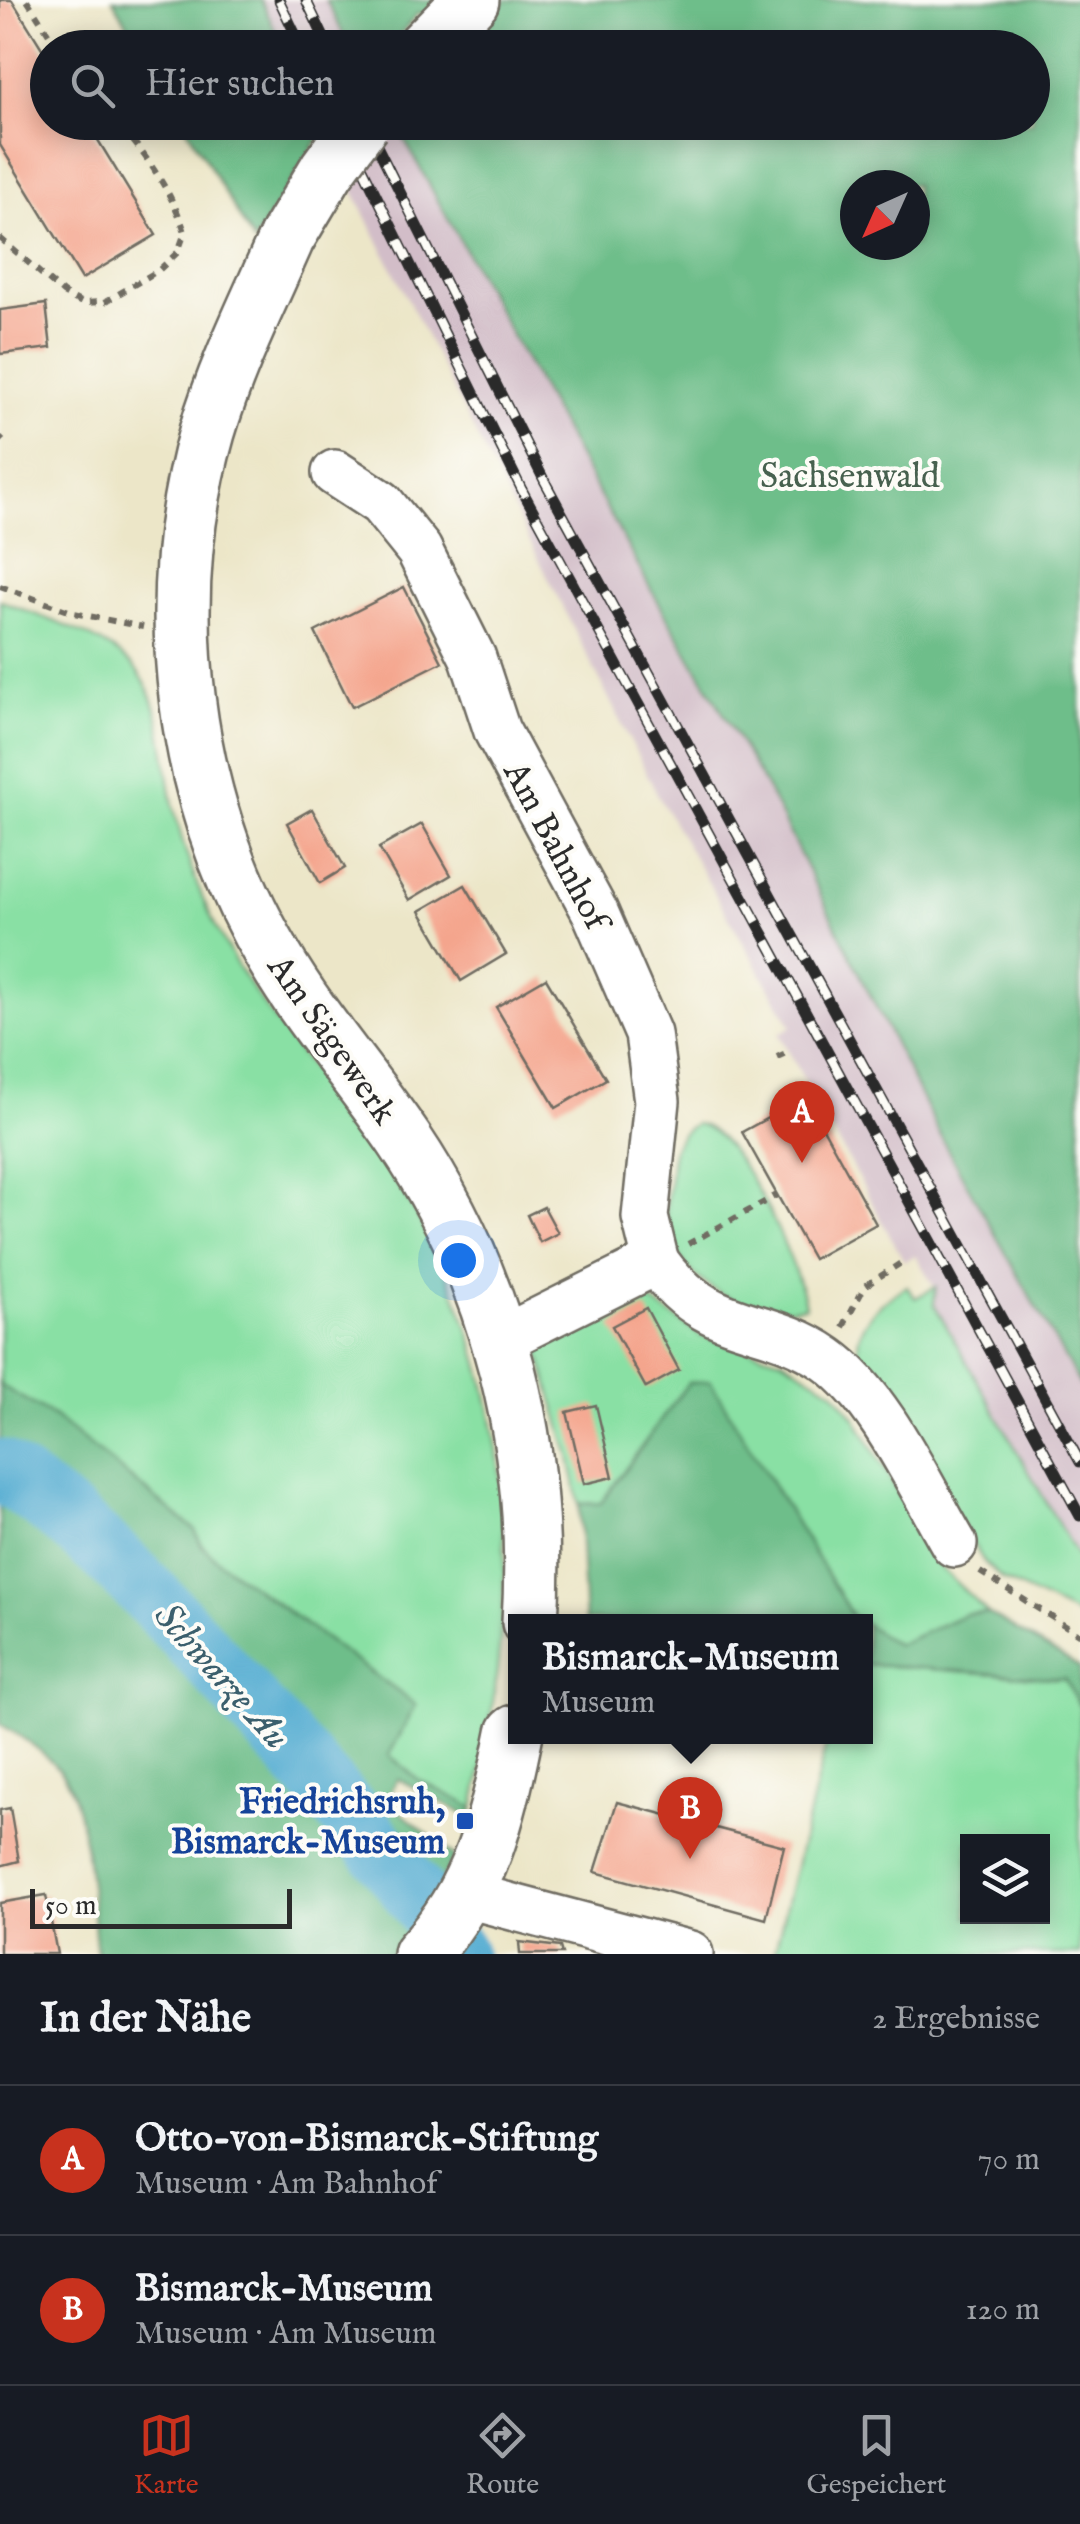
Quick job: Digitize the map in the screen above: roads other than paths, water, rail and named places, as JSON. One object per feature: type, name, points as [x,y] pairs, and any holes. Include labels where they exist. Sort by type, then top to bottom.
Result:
[{"type":"main road","name":"Am Sägewerk","points":[[349,140],[288,236],[228,370],[207,433],[184,565],[182,632],[197,756],[236,882],[296,993],[405,1141],[438,1195],[478,1280],[500,1340],[526,1458],[531,1523],[530,1614]]},
{"type":"main road","points":[[421,1954],[467,1894],[489,1836],[512,1744]]},
{"type":"street","name":"Am Bahnhof","points":[[335,473],[381,503],[419,550],[473,658],[497,731],[595,912],[643,1021],[657,1081],[644,1216],[668,1255],[682,1294],[707,1312],[800,1344],[828,1360],[858,1387],[954,1544]]},
{"type":"street","points":[[500,1340],[668,1255]]},
{"type":"street","points":[[467,1894],[690,1954]]},
{"type":"waterway","name":"Schwarze Au","points":[[0,1470],[73,1523],[172,1618],[365,1832],[413,1891],[456,1954]]},
{"type":"railway","points":[[279,0],[293,30]]},
{"type":"railway","points":[[306,0],[320,30]]},
{"type":"railway","points":[[349,140],[522,490],[1080,1516]]},
{"type":"railway","points":[[374,140],[544,480],[1080,1462]]},
{"type":"place","name":"Otto-von-Bismarck-Stiftung","points":[[802,1163]]},
{"type":"place","name":"Friedrichsruh, Bismarck-Museum","points":[[465,1821]]},
{"type":"place","name":"Bismarck-Museum","points":[[690,1859]]},
{"type":"park label","name":"Sachsenwald","points":[[850,475]]}]
